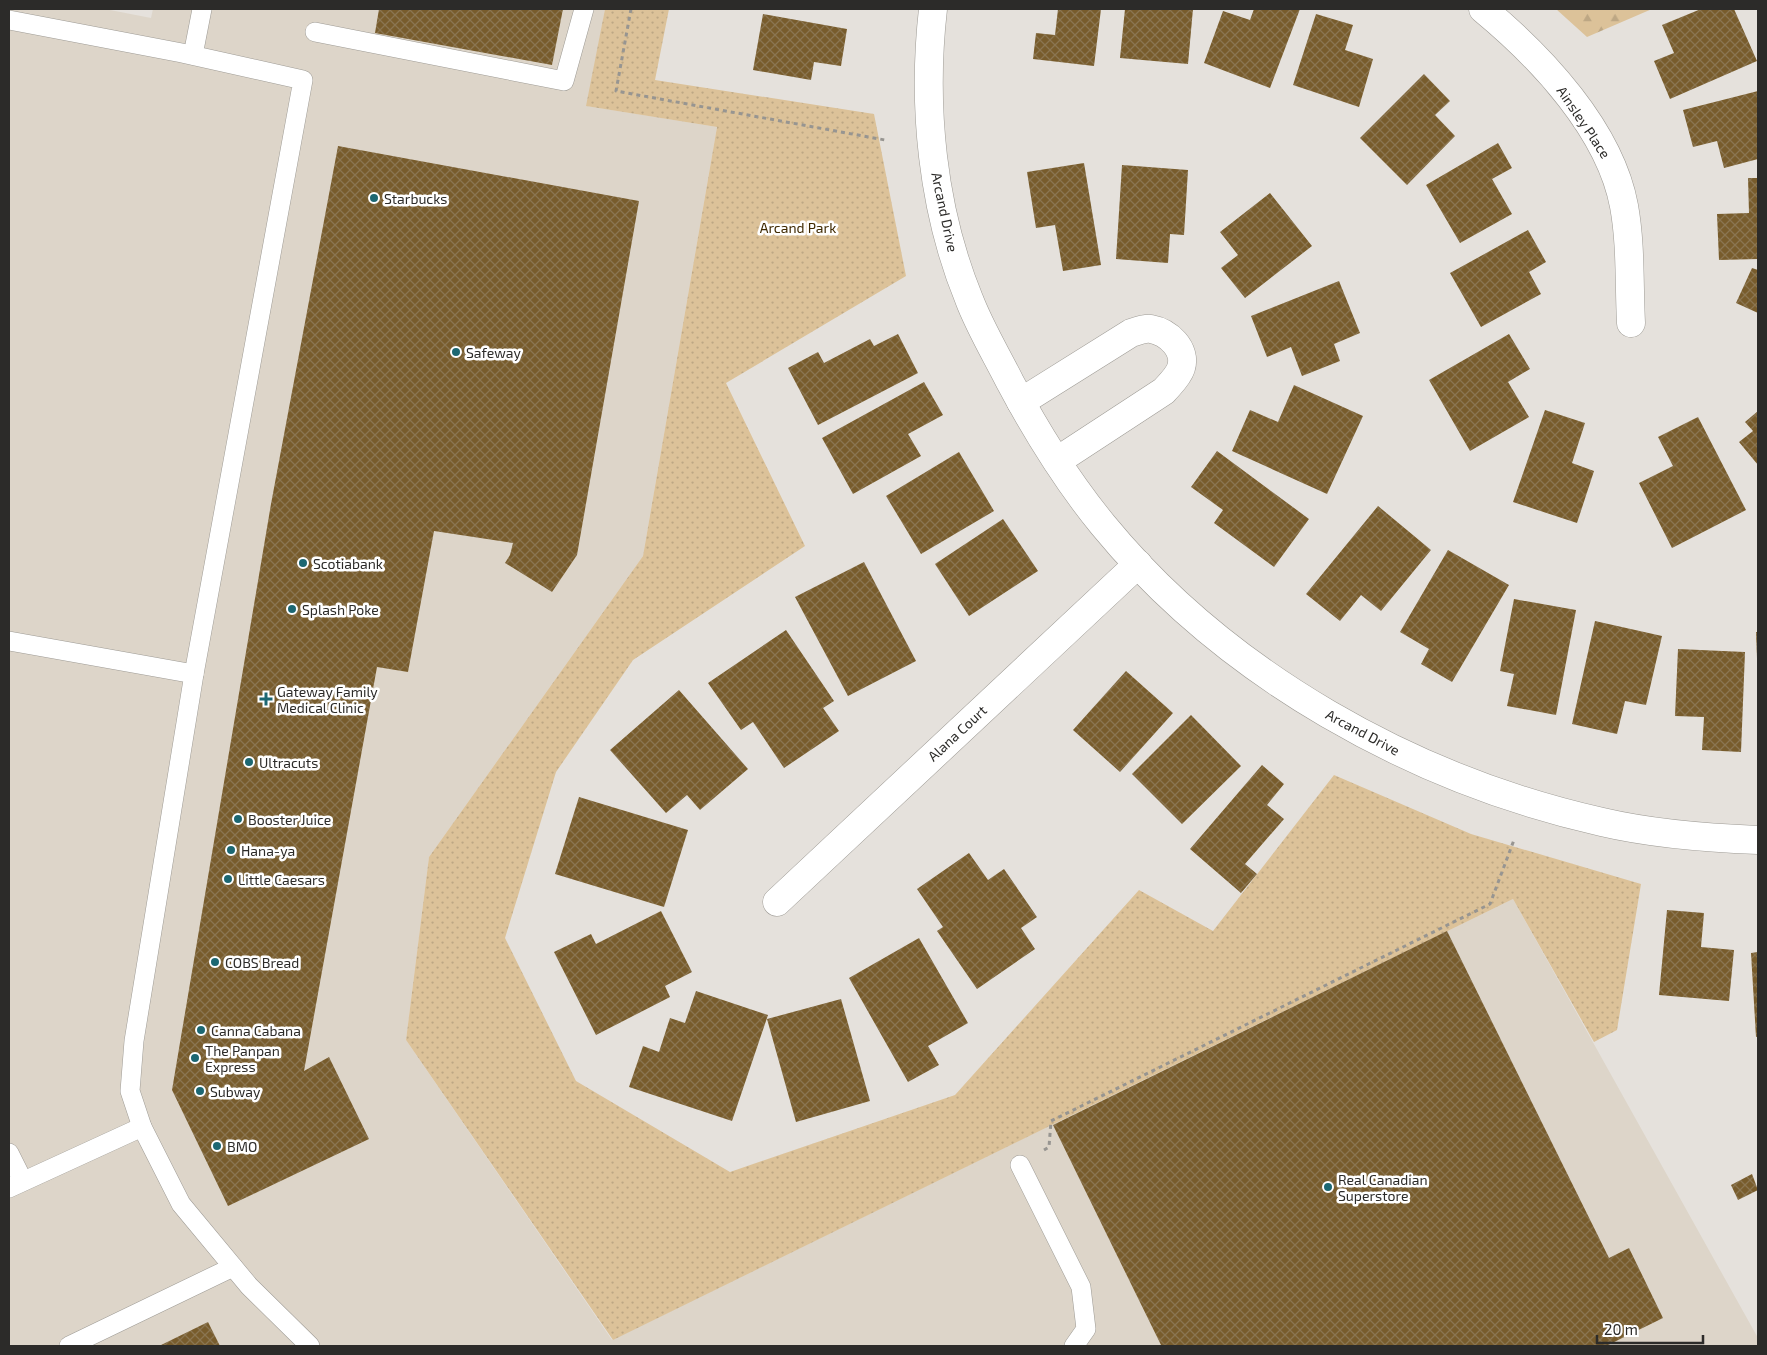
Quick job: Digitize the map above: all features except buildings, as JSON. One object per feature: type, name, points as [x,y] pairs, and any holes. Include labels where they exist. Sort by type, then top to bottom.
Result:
[{"type":"street","name":"Arcand Drive","points":[[934,9],[931,27],[931,132],[942,211],[969,299],[987,339],[1021,402],[1057,461],[1102,524],[1138,564],[1204,626],[1254,667],[1299,697],[1390,748],[1484,787],[1536,805],[1603,822],[1672,834],[1721,839],[1758,840]]},
{"type":"street","name":"Ainsley Place","points":[[1484,9],[1547,68],[1585,119],[1611,163],[1624,204],[1628,230],[1631,323]]},
{"type":"street","points":[[1021,402],[1131,333],[1148,328],[1163,332],[1176,342],[1181,354],[1181,367],[1164,391],[1057,461]]},
{"type":"street","name":"Alana Court","points":[[777,902],[1138,564]]},
{"type":"lane","points":[[194,55],[202,9]]},
{"type":"lane","points":[[315,32],[564,81],[584,9]]},
{"type":"lane","points":[[9,20],[194,55],[303,80],[194,674],[134,1041],[130,1091],[142,1127],[181,1204],[249,1286],[310,1346]]},
{"type":"lane","points":[[9,642],[194,674]]},
{"type":"lane","points":[[9,1153],[16,1185],[142,1127]]},
{"type":"lane","points":[[1020,1165],[1081,1287],[1086,1329],[1074,1346]]},
{"type":"lane","points":[[69,1346],[233,1267]]},
{"type":"path","points":[[631,9],[616,92],[885,140]]},
{"type":"path","points":[[1020,1165],[1049,1147],[1050,1121],[1490,904],[1514,840]]},
{"type":"shaded area","points":[[9,9],[105,9],[151,18],[153,9],[605,9],[587,106],[717,127],[643,556],[429,857],[406,1040],[612,1340],[1513,899],[1758,1338],[1758,1346],[9,1346]]},
{"type":"green space","name":"Arcand Park","points":[[605,9],[669,9],[655,80],[874,114],[906,276],[726,383],[805,546],[633,660],[556,772],[505,938],[576,1081],[730,1172],[955,1095],[1139,890],[1213,931],[1334,775],[1471,834],[1641,884],[1617,1030],[1594,1042],[1513,899],[613,1340],[406,1040],[429,857],[643,556],[717,127],[586,106]]},
{"type":"green space","points":[[1556,9],[1652,9],[1587,37]]},
{"type":"place","name":"Starbucks","points":[[374,198]]},
{"type":"place","name":"Safeway","points":[[456,352]]},
{"type":"place","name":"Scotiabank","points":[[303,563]]},
{"type":"place","name":"Splash Poke","points":[[292,609]]},
{"type":"place","name":"Gateway Family Medical Clinic","points":[[266,699]]},
{"type":"place","name":"Ultracuts","points":[[249,762]]},
{"type":"place","name":"Booster Juice","points":[[238,819]]},
{"type":"place","name":"Hana-ya","points":[[231,850]]},
{"type":"place","name":"Little Caesars","points":[[228,879]]},
{"type":"place","name":"COBS Bread","points":[[215,962]]},
{"type":"place","name":"Canna Cabana","points":[[201,1030]]},
{"type":"place","name":"The Panpan Express","points":[[195,1058]]},
{"type":"place","name":"Subway","points":[[200,1091]]},
{"type":"place","name":"BMO","points":[[217,1146]]},
{"type":"place","name":"Real Canadian Superstore","points":[[1328,1187]]}]
